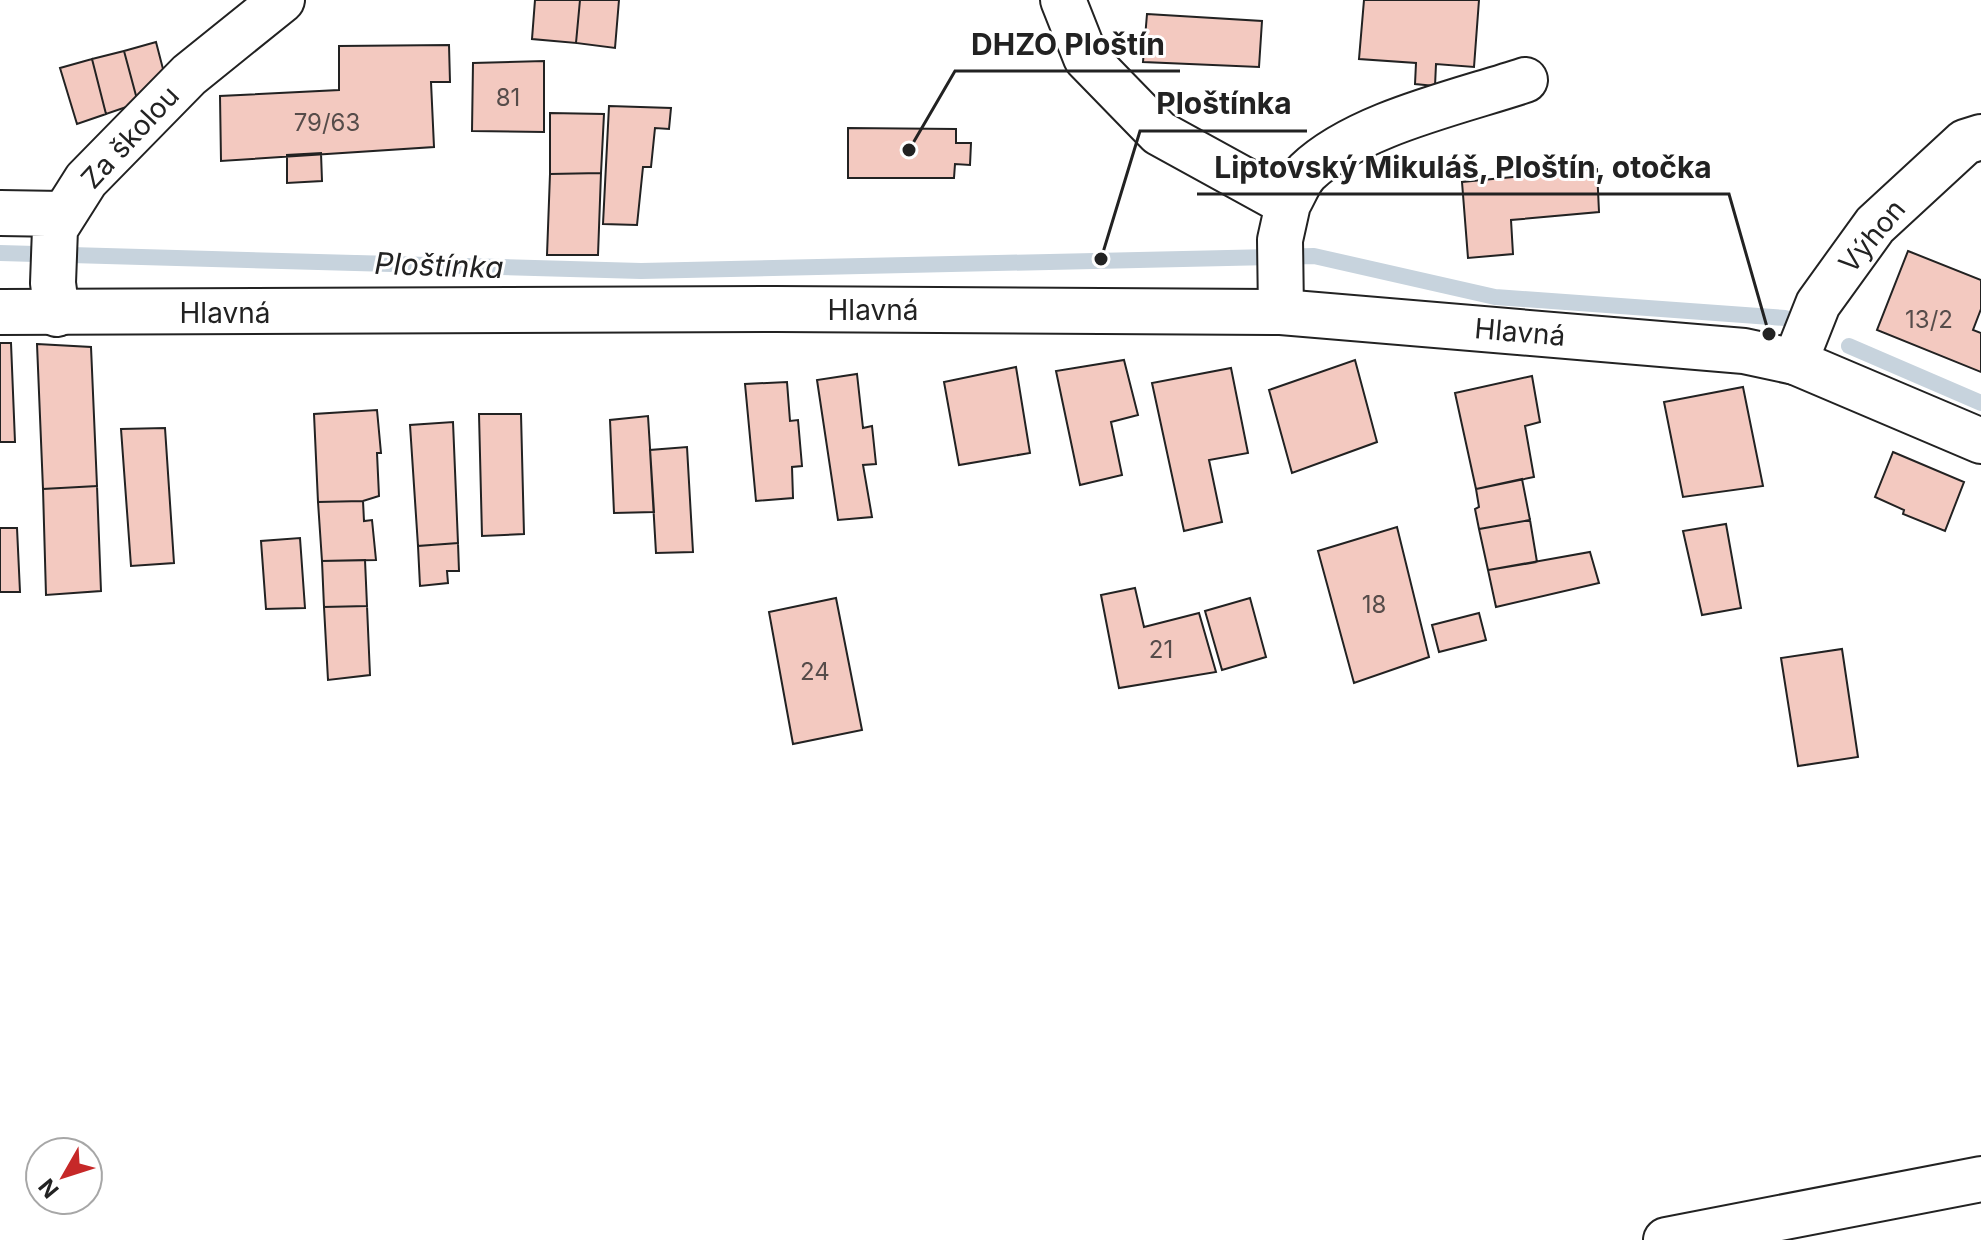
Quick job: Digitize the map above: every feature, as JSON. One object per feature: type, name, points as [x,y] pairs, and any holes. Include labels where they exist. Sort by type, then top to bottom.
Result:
[{"type":"street","name":"Za školou","points":[[58,222],[86,180],[189,75],[282,0]]},
{"type":"street","points":[[1063,0],[1086,58],[1159,133],[1284,222]]},
{"type":"street","points":[[1282,298],[1284,222],[1305,174],[1335,150],[1386,125],[1525,80]]},
{"type":"street","name":"Výhon","points":[[1795,362],[1818,304],[1875,225],[1965,142],[1981,137]]},
{"type":"street","points":[[0,213],[58,222],[55,298]]},
{"type":"street","name":"Hlavná","points":[[0,312],[55,298],[777,309],[1282,298],[1744,351],[1795,362],[1981,441]]},
{"type":"street","points":[[1666,1240],[1981,1179]]},
{"type":"building","points":[[535,0],[580,0],[576,43],[532,39]]},
{"type":"building","points":[[580,0],[619,0],[615,48],[576,43]]},
{"type":"building","points":[[1364,0],[1479,0],[1474,67],[1436,64],[1435,86],[1415,84],[1416,63],[1359,59]]},
{"type":"building","points":[[1147,14],[1262,21],[1259,67],[1143,62]]},
{"type":"building","points":[[156,42],[169,92],[138,103],[124,51]]},
{"type":"building","points":[[449,45],[450,82],[431,82],[434,147],[221,161],[220,96],[339,90],[339,46]]},
{"type":"building","points":[[124,51],[138,103],[106,114],[92,59]]},
{"type":"building","points":[[92,59],[106,114],[77,124],[60,68]]},
{"type":"building","points":[[544,61],[544,132],[472,131],[473,63]]},
{"type":"building","points":[[609,106],[671,108],[669,129],[655,128],[651,167],[643,167],[637,225],[603,224]]},
{"type":"building","points":[[550,113],[604,114],[601,173],[550,174]]},
{"type":"building","points":[[848,128],[956,129],[956,143],[971,143],[970,165],[955,164],[954,178],[848,178]]},
{"type":"building","points":[[321,153],[322,181],[287,183],[287,155]]},
{"type":"building","points":[[1597,169],[1599,212],[1511,220],[1513,254],[1468,258],[1462,182]]},
{"type":"building","points":[[601,173],[598,255],[547,255],[550,174]]},
{"type":"building","points":[[1908,251],[1981,280],[1981,309],[1973,330],[1981,333],[1981,372],[1877,330]]},
{"type":"building","points":[[0,343],[11,343],[15,442],[0,442]]},
{"type":"building","points":[[37,344],[91,347],[97,486],[43,489]]},
{"type":"building","points":[[1124,360],[1138,415],[1111,422],[1122,475],[1080,485],[1056,371]]},
{"type":"building","points":[[1355,360],[1377,442],[1292,473],[1269,390]]},
{"type":"building","points":[[1016,367],[1030,453],[959,465],[944,382]]},
{"type":"building","points":[[1231,368],[1248,453],[1209,460],[1222,522],[1184,531],[1152,383]]},
{"type":"building","points":[[857,374],[863,428],[872,426],[876,464],[863,465],[872,517],[838,520],[817,380]]},
{"type":"building","points":[[1532,376],[1540,422],[1525,426],[1534,477],[1476,489],[1455,393]]},
{"type":"building","points":[[787,382],[790,421],[798,420],[802,466],[792,467],[793,498],[756,501],[745,384]]},
{"type":"building","points":[[1743,387],[1763,486],[1683,497],[1664,402]]},
{"type":"building","points":[[377,410],[381,453],[377,453],[379,496],[363,501],[318,502],[314,414]]},
{"type":"building","points":[[479,414],[521,414],[524,534],[482,536]]},
{"type":"building","points":[[648,416],[654,512],[614,513],[610,420]]},
{"type":"building","points":[[453,422],[458,543],[418,546],[410,425]]},
{"type":"building","points":[[165,428],[174,563],[131,566],[121,429]]},
{"type":"building","points":[[687,447],[693,552],[656,553],[650,450]]},
{"type":"building","points":[[1893,452],[1964,482],[1945,531],[1903,514],[1904,510],[1875,497]]},
{"type":"building","points":[[1522,479],[1530,520],[1479,529],[1475,509],[1479,507],[1476,489]]},
{"type":"building","points":[[97,486],[101,591],[46,595],[43,489]]},
{"type":"building","points":[[363,501],[364,521],[372,520],[376,560],[322,561],[318,502]]},
{"type":"building","points":[[1530,520],[1537,562],[1488,570],[1479,529]]},
{"type":"building","points":[[1726,524],[1741,608],[1702,615],[1683,531]]},
{"type":"building","points":[[1397,527],[1429,657],[1354,683],[1318,551]]},
{"type":"building","points":[[0,528],[17,528],[20,592],[0,592]]},
{"type":"building","points":[[300,538],[305,608],[266,609],[261,541]]},
{"type":"building","points":[[458,543],[459,571],[447,571],[448,583],[420,586],[418,546]]},
{"type":"building","points":[[1590,552],[1599,583],[1496,607],[1488,570]]},
{"type":"building","points":[[365,560],[367,606],[324,607],[322,561]]},
{"type":"building","points":[[1135,588],[1144,627],[1199,613],[1216,672],[1119,688],[1101,595]]},
{"type":"building","points":[[836,598],[862,730],[793,744],[769,612]]},
{"type":"building","points":[[1250,598],[1266,657],[1222,670],[1205,611]]},
{"type":"building","points":[[367,606],[370,675],[328,680],[324,607]]},
{"type":"building","points":[[1479,613],[1486,640],[1439,652],[1432,625]]},
{"type":"building","points":[[1842,649],[1858,757],[1798,766],[1781,658]]},
{"type":"waterway","name":"Ploštínka","points":[[0,253],[641,271],[1314,256],[1495,297],[1785,318]]},
{"type":"waterway","name":"Ploštínka","points":[[1849,346],[1981,403]]},
{"type":"place","name":"DHZO Ploštín","points":[[909,150]]},
{"type":"place","name":"Ploštínka","points":[[1101,259]]},
{"type":"place","name":"Liptovský Mikuláš, Ploštín, otočka","points":[[1769,334]]}]
